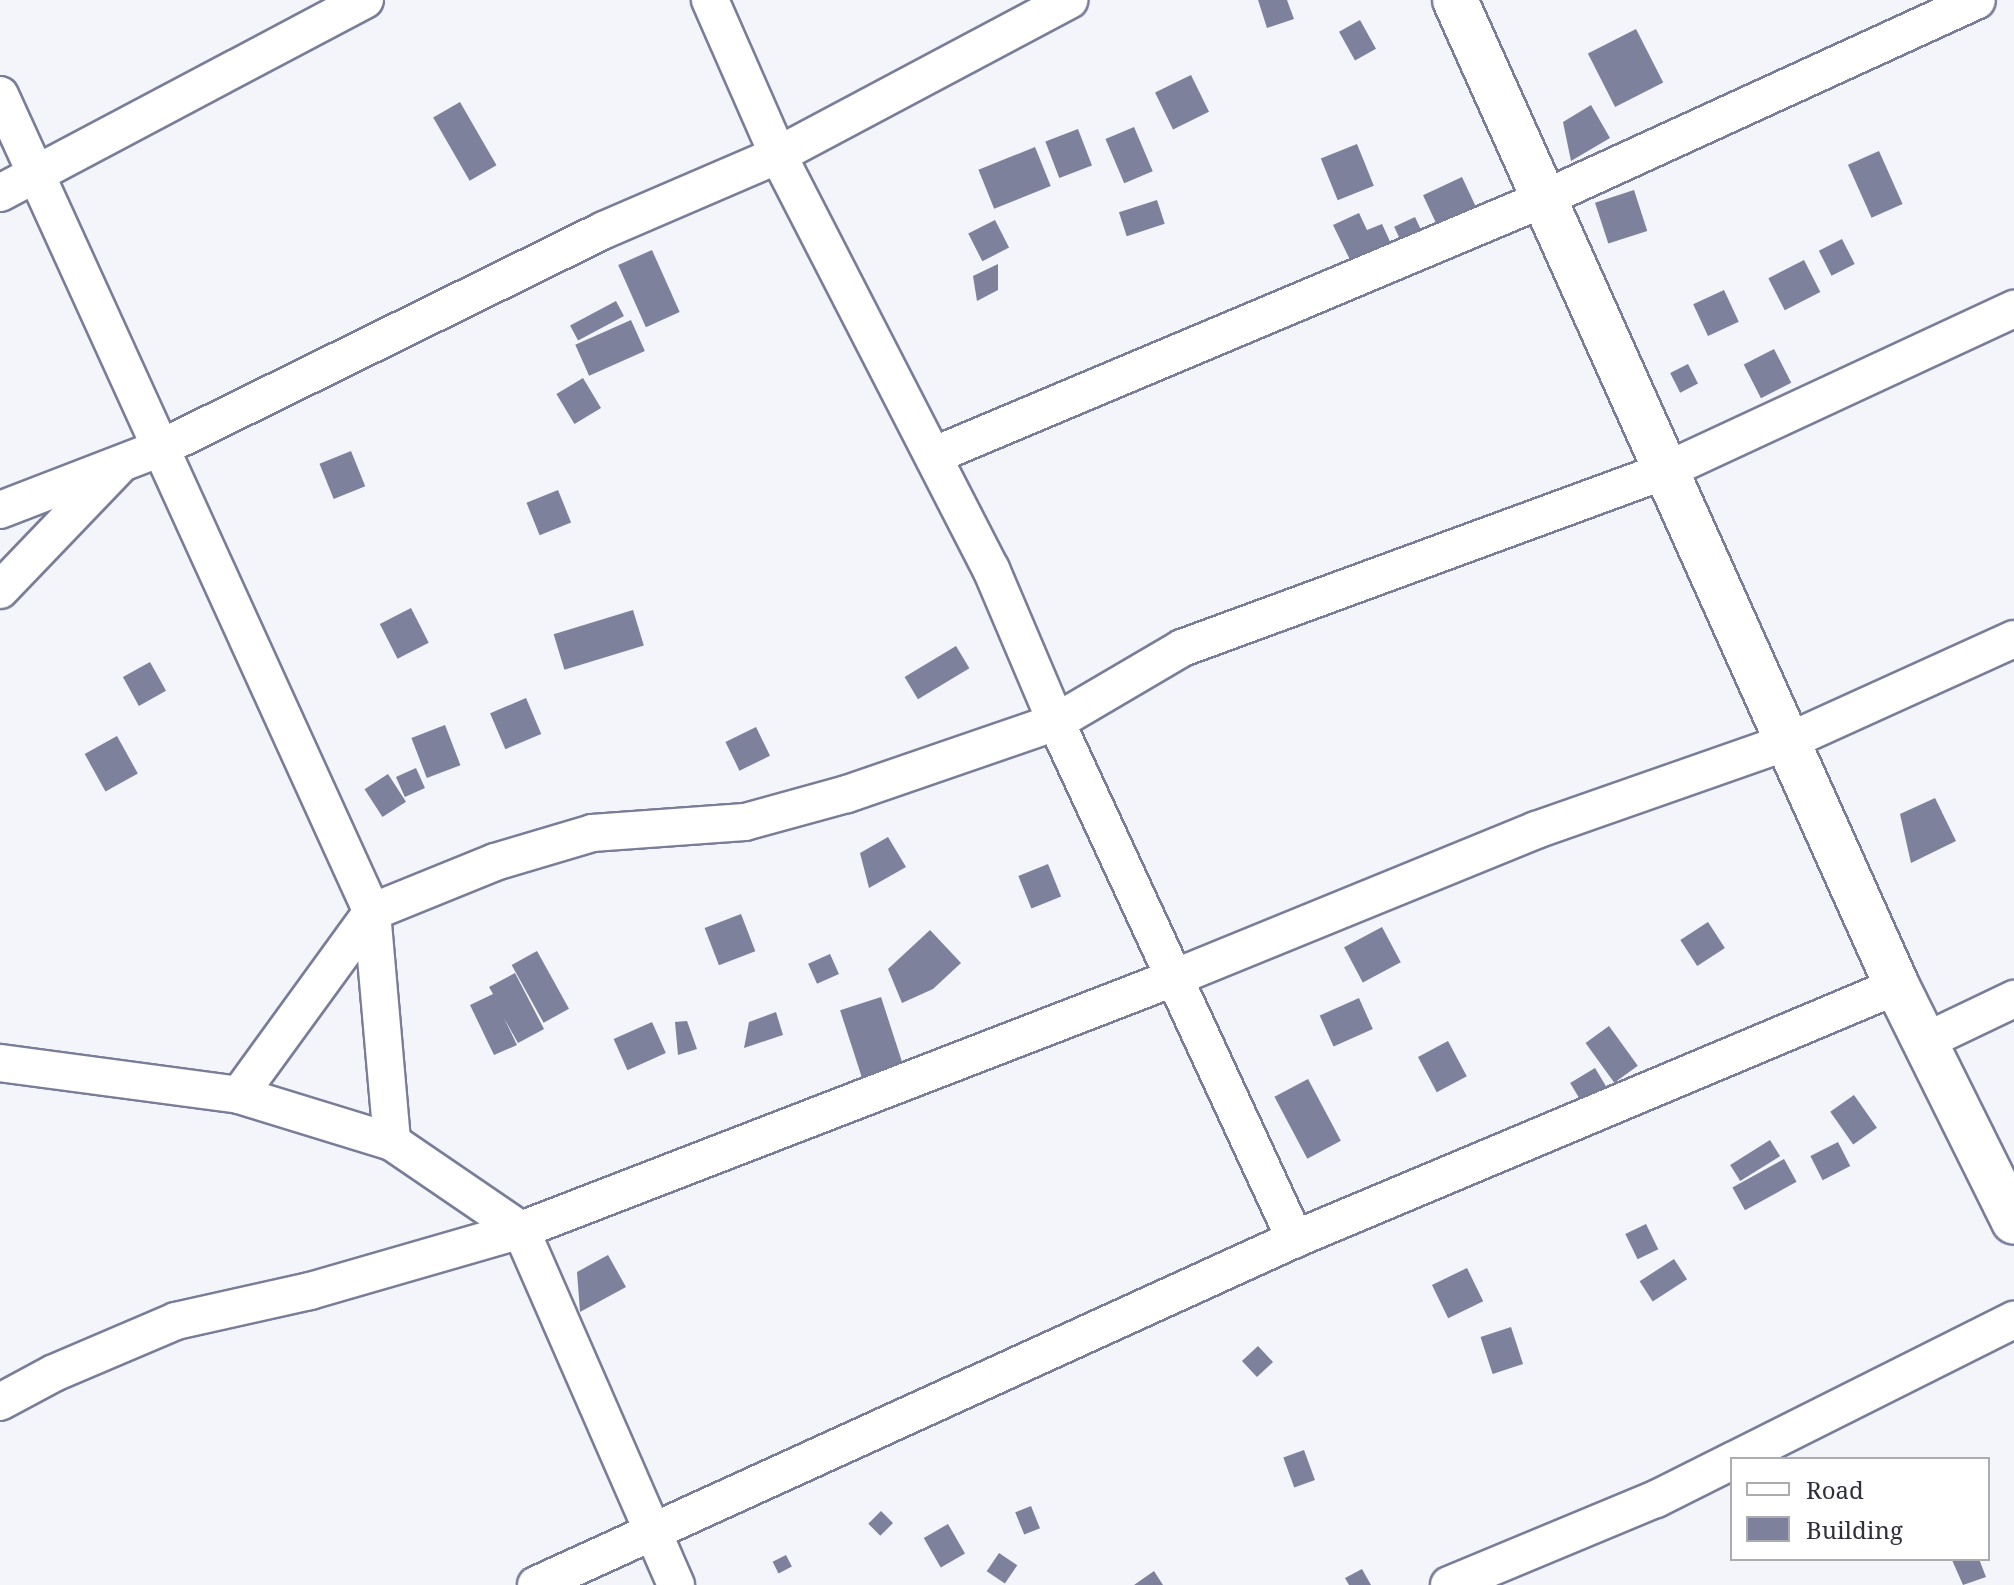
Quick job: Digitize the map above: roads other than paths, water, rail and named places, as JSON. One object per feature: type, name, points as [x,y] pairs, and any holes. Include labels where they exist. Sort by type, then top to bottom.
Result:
[{"type":"street","points":[[0,193],[40,176],[365,0]]},
{"type":"street","points":[[710,0],[778,155],[991,569],[1056,722],[1295,1239]]},
{"type":"street","points":[[0,510],[163,447],[604,230],[778,155],[1069,0]]},
{"type":"street","points":[[1455,0],[1897,986],[2014,1222]]},
{"type":"street","points":[[935,455],[1543,199],[1977,0]]},
{"type":"street","points":[[0,95],[40,176],[372,912],[392,1142]]},
{"type":"street","points":[[239,1095],[372,912],[495,862],[592,833],[745,822],[847,794],[1056,722],[1182,648],[1667,470],[2014,309]]},
{"type":"street","points":[[0,590],[121,464]]},
{"type":"street","points":[[0,1402],[54,1373],[176,1321],[310,1291],[521,1230],[1176,977],[1536,830],[1787,742],[2014,639]]},
{"type":"street","points":[[536,1585],[653,1535],[1295,1239],[1897,986]]},
{"type":"street","points":[[1926,1041],[2014,999]]},
{"type":"street","points":[[0,1063],[239,1095],[392,1142],[521,1230],[676,1585]]},
{"type":"street","points":[[1740,1457],[2014,1320]]},
{"type":"street","points":[[1449,1585],[1656,1499],[1730,1462]]}]
